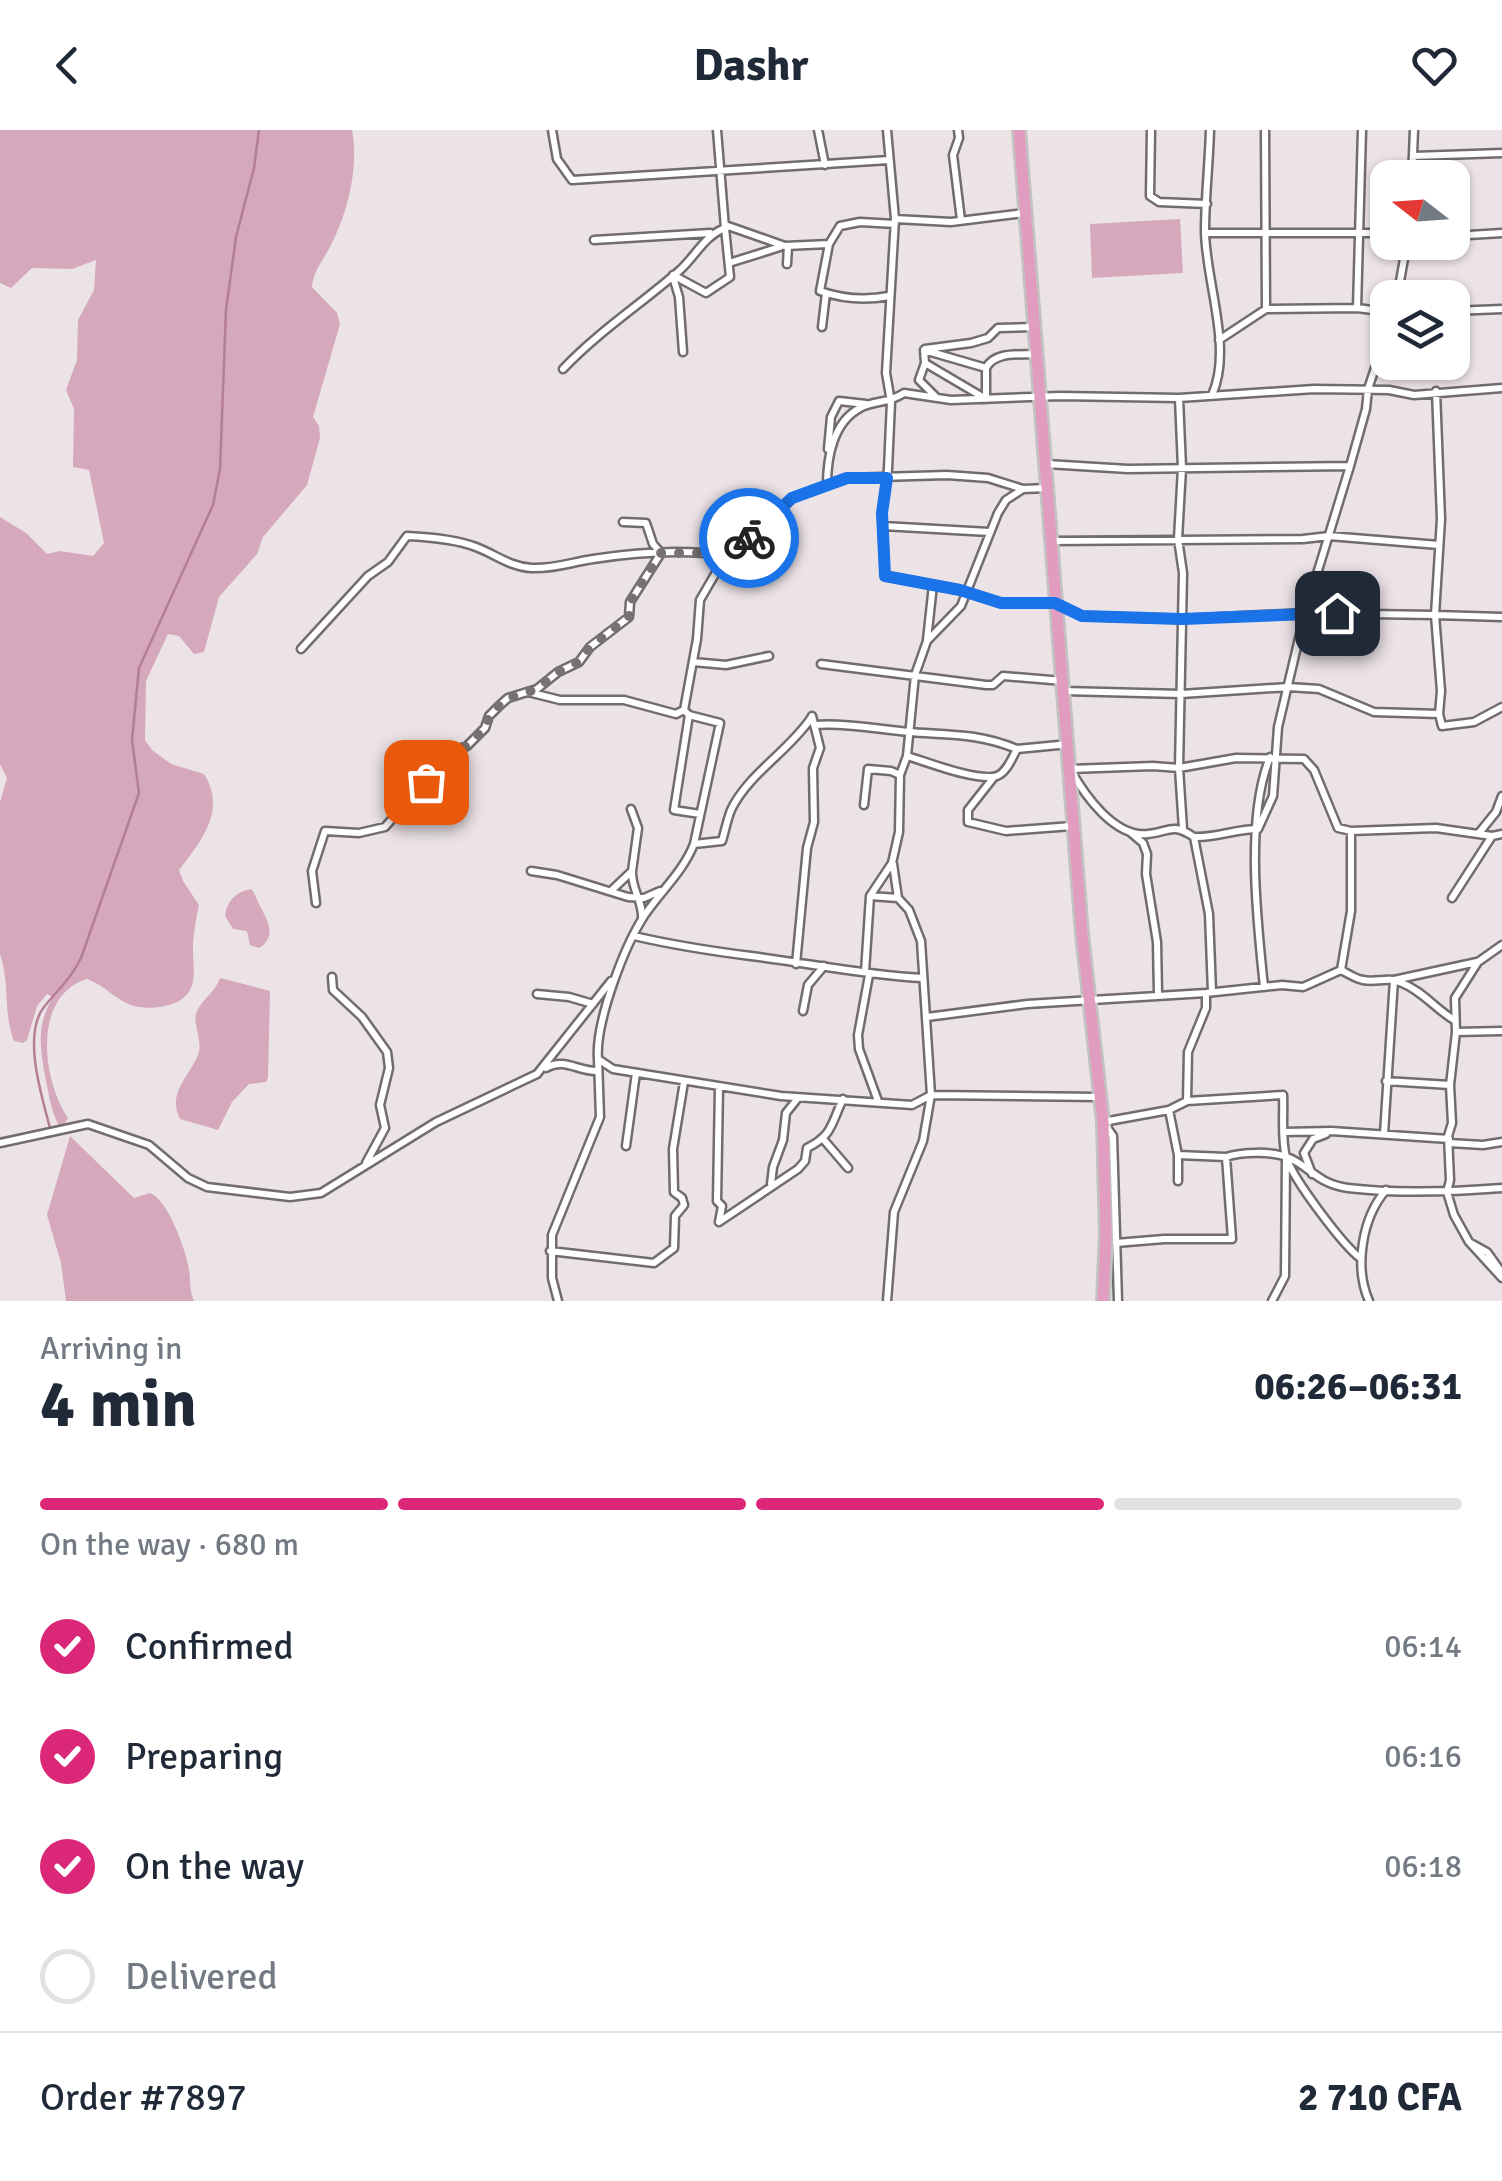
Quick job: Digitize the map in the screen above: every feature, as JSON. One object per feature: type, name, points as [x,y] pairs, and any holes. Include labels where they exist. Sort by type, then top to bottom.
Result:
[{"type":"main road","points":[[1019,130],[1055,603],[1103,1122],[1103,1301]]},
{"type":"street","points":[[552,130],[557,158],[572,180],[889,160]]},
{"type":"street","points":[[673,276],[706,293],[730,277],[718,130]]},
{"type":"street","points":[[818,130],[825,165]]},
{"type":"street","points":[[888,130],[895,221],[886,373],[891,402],[882,513],[885,576],[967,592],[1001,603],[1055,603],[1082,616],[1182,619],[1304,613],[1502,617]]},
{"type":"street","points":[[1151,130],[1150,196],[1160,202],[1207,204]]},
{"type":"street","points":[[1210,130],[1205,233],[1220,340],[1220,378],[1212,396]]},
{"type":"street","points":[[1265,130],[1266,309]]},
{"type":"street","points":[[1357,308],[1362,130]]},
{"type":"street","points":[[1414,130],[1414,160]]},
{"type":"street","points":[[960,133],[953,155],[961,220]]},
{"type":"street","points":[[1414,156],[1502,152]]},
{"type":"street","points":[[889,296],[870,300],[839,298],[820,291],[829,244],[840,226],[860,222],[961,220],[1026,212]]},
{"type":"street","points":[[594,240],[711,233],[728,226],[787,246]]},
{"type":"street","points":[[563,369],[584,347],[673,276],[711,233]]},
{"type":"street","points":[[1205,233],[1370,234]]},
{"type":"street","points":[[1470,235],[1502,234]]},
{"type":"street","points":[[728,263],[787,246],[829,244]]},
{"type":"street","points":[[787,246],[787,264]]},
{"type":"street","points":[[673,276],[679,297],[683,352]]},
{"type":"street","points":[[822,327],[826,293]]},
{"type":"street","points":[[1220,340],[1266,309],[1370,310]]},
{"type":"street","points":[[1470,310],[1502,309]]},
{"type":"street","points":[[924,350],[988,338],[998,328],[1036,327]]},
{"type":"street","points":[[924,350],[925,364],[918,380],[936,398]]},
{"type":"street","points":[[924,350],[986,368]]},
{"type":"street","points":[[986,398],[986,368],[990,362],[999,356],[1038,354]]},
{"type":"street","points":[[925,364],[986,398]]},
{"type":"street","points":[[1258,829],[1273,796],[1278,727],[1304,613],[1350,466],[1371,380]]},
{"type":"street","points":[[827,460],[848,417],[862,406],[891,402],[904,393],[936,398],[1179,398],[1368,389],[1414,395],[1502,388]]},
{"type":"street","points":[[1436,391],[1440,439],[1436,615],[1439,714],[1442,726],[1474,722],[1502,708]]},
{"type":"street","points":[[1179,398],[1182,829]]},
{"type":"street","points":[[827,485],[831,416],[839,401],[872,405]]},
{"type":"street","points":[[1046,464],[1128,469],[1350,466]]},
{"type":"street","points":[[700,814],[674,810],[700,600],[718,569],[781,508],[792,498],[847,478],[947,475],[988,478],[1023,489],[1048,488]]},
{"type":"street","points":[[927,641],[961,606],[989,532],[1006,500],[1023,489]]},
{"type":"street","points":[[708,553],[714,532],[732,511],[781,508]]},
{"type":"street","points":[[623,522],[646,523],[653,544],[661,553]]},
{"type":"street","points":[[884,526],[989,532]]},
{"type":"street","points":[[301,649],[368,576],[388,562],[407,536],[480,548],[492,557],[532,568],[661,553],[731,556]]},
{"type":"street","points":[[1051,542],[1329,536],[1438,545]]},
{"type":"street","points":[[316,903],[312,870],[326,831],[359,833],[386,827],[451,752],[467,746],[485,728],[494,710],[508,698],[537,689],[579,662],[590,647],[629,617],[630,602],[661,553]]},
{"type":"street","points":[[878,1101],[858,1035],[867,974],[870,896],[892,863],[899,832],[900,775],[907,756],[915,675],[927,641],[933,585]]},
{"type":"street","points":[[693,662],[726,665],[769,656]]},
{"type":"street","points":[[822,664],[986,685],[1003,676],[1064,686],[1181,694],[1288,687],[1319,689],[1374,712],[1439,714]]},
{"type":"street","points":[[527,692],[560,700],[624,700],[676,714],[687,712],[720,723],[694,844],[687,861],[642,920],[616,976],[597,1048],[600,1117],[552,1235],[550,1251],[558,1301]]},
{"type":"street","points":[[694,844],[722,842],[732,809],[744,791],[781,755],[812,716],[820,748],[813,768],[814,822],[806,848],[796,964]]},
{"type":"street","points":[[814,725],[972,734],[1017,749],[1069,744]]},
{"type":"street","points":[[1017,749],[1003,773],[994,777],[968,810],[968,822],[1006,831],[1074,826]]},
{"type":"street","points":[[907,756],[994,777]]},
{"type":"street","points":[[1264,987],[1255,818],[1261,780],[1274,756]]},
{"type":"street","points":[[1158,994],[1157,942],[1146,874],[1147,854],[1130,831],[1112,821],[1084,794],[1070,770],[1179,768],[1236,758],[1304,758],[1314,770],[1338,828],[1436,828],[1502,834]]},
{"type":"street","points":[[864,805],[868,769],[900,775]]},
{"type":"street","points":[[1478,834],[1496,812],[1502,796]]},
{"type":"street","points":[[631,809],[638,828],[632,891],[638,898],[642,920]]},
{"type":"street","points":[[1130,831],[1148,835],[1166,827],[1182,829],[1194,837],[1213,838],[1258,829]]},
{"type":"street","points":[[1341,970],[1351,911],[1351,831]]},
{"type":"street","points":[[1452,898],[1492,836]]},
{"type":"street","points":[[1187,1101],[1188,1052],[1209,993],[1209,914],[1194,837]]},
{"type":"street","points":[[887,1301],[894,1212],[923,1141],[931,1095],[917,925],[898,898],[892,863]]},
{"type":"street","points":[[532,871],[638,898],[663,890]]},
{"type":"street","points":[[612,890],[632,871]]},
{"type":"street","points":[[870,896],[898,898]]},
{"type":"street","points":[[634,936],[692,950],[922,978]]},
{"type":"street","points":[[1502,944],[1478,962],[1456,998],[1448,1141],[1450,1180],[1446,1192],[1470,1242],[1487,1252],[1502,1275]]},
{"type":"street","points":[[927,1017],[1027,1004],[1303,987],[1341,970],[1364,980],[1394,980],[1478,962]]},
{"type":"street","points":[[803,1011],[808,985],[824,966]]},
{"type":"street","points":[[537,1074],[616,976]]},
{"type":"street","points":[[332,977],[333,990],[362,1017],[387,1052],[388,1068],[380,1105],[385,1128],[366,1164]]},
{"type":"street","points":[[1394,980],[1420,992],[1454,1020]]},
{"type":"street","points":[[1384,1134],[1394,980]]},
{"type":"street","points":[[536,994],[593,1004]]},
{"type":"street","points":[[1456,1032],[1502,1031]]},
{"type":"street","points":[[598,1059],[613,1069],[798,1097],[912,1105],[931,1095],[1100,1097]]},
{"type":"street","points":[[0,1143],[88,1124],[149,1145],[188,1178],[207,1187],[301,1197],[331,1189],[436,1122],[552,1064],[561,1062],[598,1072]]},
{"type":"street","points":[[626,1146],[636,1073]]},
{"type":"street","points":[[1386,1081],[1450,1085]]},
{"type":"street","points":[[550,1251],[654,1263],[674,1248],[675,1216],[684,1205],[674,1192],[672,1149],[684,1082]]},
{"type":"street","points":[[719,1086],[719,1222],[798,1169],[805,1161],[807,1148],[824,1140],[830,1132],[843,1098]]},
{"type":"street","points":[[1118,1301],[1113,1136],[1103,1122],[1169,1110],[1187,1101],[1283,1094],[1285,1276],[1272,1301]]},
{"type":"street","points":[[771,1185],[786,1113],[798,1097]]},
{"type":"street","points":[[1169,1110],[1178,1155],[1178,1182]]},
{"type":"street","points":[[1312,1175],[1304,1153],[1313,1139],[1331,1131]]},
{"type":"street","points":[[1285,1132],[1384,1134],[1482,1145],[1502,1142]]},
{"type":"street","points":[[824,1140],[848,1168]]},
{"type":"street","points":[[1178,1155],[1226,1157],[1237,1153],[1286,1157],[1312,1175],[1343,1188],[1446,1192],[1502,1188]]},
{"type":"street","points":[[1116,1243],[1164,1238],[1232,1239],[1226,1157]]},
{"type":"street","points":[[1286,1157],[1307,1195],[1360,1258]]},
{"type":"street","points":[[1369,1189],[1376,1202]]},
{"type":"street","points":[[1370,1301],[1363,1288],[1360,1258],[1376,1202],[1386,1190]]},
{"type":"shaded area","points":[[0,130],[352,130],[354,144],[347,204],[312,287],[337,313],[340,324],[313,417],[320,438],[307,485],[263,537],[257,554],[219,597],[204,652],[194,654],[179,636],[168,634],[146,681],[145,740],[171,764],[204,774],[213,801],[208,825],[179,870],[199,905],[193,939],[192,987],[172,1004],[148,1008],[128,1004],[87,979],[69,988],[57,1003],[47,1041],[52,1083],[68,1118],[64,1125],[58,1124],[51,1106],[41,1045],[44,1017],[53,997],[47,994],[37,1006],[27,1040],[14,1041],[0,954],[0,802],[7,778],[0,764],[0,517],[26,533],[47,554],[60,551],[93,556],[104,543],[89,470],[73,467],[74,409],[66,390],[77,360],[78,320],[94,290],[96,260],[72,269],[32,268],[11,288],[0,283]]},
{"type":"shaded area","points":[[1180,219],[1183,273],[1092,278],[1090,224]]},
{"type":"shaded area","points":[[251,889],[270,932],[259,948],[250,945],[247,931],[233,929],[225,916],[233,898]]},
{"type":"shaded area","points":[[220,978],[270,991],[268,1077],[266,1082],[249,1084],[232,1102],[218,1130],[180,1119],[176,1101],[198,1055],[196,1014]]},
{"type":"shaded area","points":[[70,1136],[134,1198],[150,1193],[157,1197],[184,1250],[194,1301],[66,1301],[61,1263],[47,1215]]},
{"type":"waterway","points":[[50,1128],[36,1066],[35,1033],[44,1007],[81,958],[139,793],[132,740],[139,668],[213,505],[220,469],[226,310],[236,237],[254,168],[259,130]]},
{"type":"way so far","points":[[426,782],[451,752],[467,746],[485,728],[489,716],[508,698],[537,689],[579,662],[590,647],[629,617],[630,602],[661,553],[731,556],[749,538]]},
{"type":"route","points":[[749,538],[792,498],[847,478],[887,478],[882,513],[885,576],[960,590],[1001,603],[1055,603],[1082,616],[1182,619],[1337,613]]}]
